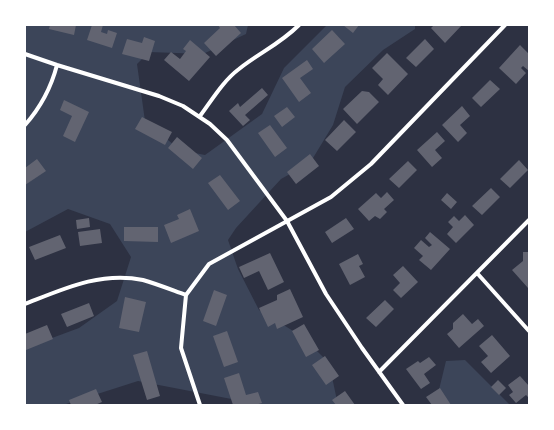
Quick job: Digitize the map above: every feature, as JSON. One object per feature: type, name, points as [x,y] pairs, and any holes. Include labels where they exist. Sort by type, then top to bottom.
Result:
[{"type":"street","points":[[200,116],[228,79],[299,25]]},
{"type":"street","points":[[200,405],[181,348],[186,295],[209,264],[286,220],[331,197],[371,164],[505,25]]},
{"type":"street","points":[[25,54],[159,96],[183,106],[210,124],[227,140],[286,220],[326,294],[403,405]]},
{"type":"street","points":[[25,125],[43,101],[57,65]]},
{"type":"street","points":[[379,372],[529,220]]},
{"type":"street","points":[[477,273],[529,331]]},
{"type":"street","points":[[25,304],[79,283],[111,278],[144,280],[186,295]]},
{"type":"shaded area","points":[[25,25],[248,25],[246,34],[203,54],[149,52],[137,64],[145,121],[180,150],[205,155],[262,114],[284,68],[327,25],[415,25],[415,29],[383,50],[345,87],[333,125],[310,163],[281,179],[236,228],[228,240],[238,269],[259,310],[303,337],[329,363],[338,405],[251,405],[247,402],[138,381],[63,405],[25,405],[25,348],[79,328],[117,301],[131,257],[110,224],[68,209],[25,232]]},
{"type":"shaded area","points":[[465,360],[510,405],[438,405],[436,402],[446,361]]},
{"type":"building","points":[[50,25],[76,25],[74,35],[49,29]]},
{"type":"building","points":[[92,25],[103,25],[101,32],[107,34],[108,30],[117,33],[112,48],[87,40]]},
{"type":"building","points":[[218,25],[234,25],[241,33],[216,56],[204,43],[220,28]]},
{"type":"building","points":[[343,25],[359,25],[353,33]]},
{"type":"building","points":[[434,25],[462,25],[445,43],[431,28]]},
{"type":"building","points":[[332,30],[345,44],[324,63],[312,49]]},
{"type":"building","points":[[144,37],[155,41],[149,61],[122,54],[127,39],[142,43]]},
{"type":"building","points":[[425,39],[434,49],[416,67],[406,58]]},
{"type":"building","points":[[190,40],[210,57],[189,81],[164,60],[171,52],[180,59],[186,51],[183,49]]},
{"type":"building","points":[[520,45],[529,54],[529,71],[523,66],[521,68],[526,73],[516,84],[499,68]]},
{"type":"building","points":[[387,53],[408,74],[388,95],[378,85],[383,79],[372,68]]},
{"type":"building","points":[[307,60],[313,69],[300,78],[311,93],[299,102],[282,78]]},
{"type":"building","points":[[490,80],[500,89],[481,107],[472,98]]},
{"type":"building","points":[[262,88],[268,95],[245,115],[250,120],[243,126],[229,111],[238,103],[240,107]]},
{"type":"building","points":[[362,91],[369,92],[379,102],[357,124],[343,109]]},
{"type":"building","points":[[64,100],[89,112],[75,142],[63,136],[72,116],[60,110]]},
{"type":"building","points":[[462,106],[470,116],[460,125],[467,133],[458,142],[442,125]]},
{"type":"building","points":[[287,107],[295,117],[282,127],[274,116]]},
{"type":"building","points":[[142,117],[172,132],[165,145],[135,129]]},
{"type":"building","points":[[344,120],[356,132],[337,151],[325,140]]},
{"type":"building","points":[[270,125],[287,148],[275,157],[258,133]]},
{"type":"building","points":[[437,132],[445,141],[435,150],[442,158],[432,167],[417,150]]},
{"type":"building","points":[[177,137],[202,158],[193,169],[168,148]]},
{"type":"building","points":[[310,154],[319,166],[296,184],[287,172]]},
{"type":"building","points":[[37,159],[46,171],[25,185],[25,168]]},
{"type":"building","points":[[519,160],[528,170],[510,188],[500,179]]},
{"type":"building","points":[[408,161],[417,170],[399,188],[389,179]]},
{"type":"building","points":[[220,175],[240,201],[228,210],[208,183]]},
{"type":"building","points":[[491,188],[500,197],[482,215],[472,206]]},
{"type":"building","points":[[387,192],[394,200],[384,209],[387,212],[380,219],[375,216],[369,221],[358,209],[376,193],[381,198]]},
{"type":"building","points":[[447,193],[457,202],[451,209],[441,200]]},
{"type":"building","points":[[190,209],[199,231],[171,243],[164,225],[179,219],[177,215]]},
{"type":"building","points":[[465,215],[474,225],[456,243],[447,234],[453,227],[448,222],[454,216],[459,221]]},
{"type":"building","points":[[89,218],[90,227],[77,229],[76,220]]},
{"type":"building","points":[[346,218],[354,229],[332,243],[325,232]]},
{"type":"building","points":[[124,227],[158,227],[158,242],[124,241]]},
{"type":"building","points":[[100,229],[102,243],[80,246],[78,232]]},
{"type":"building","points":[[430,232],[450,249],[431,270],[419,260],[423,256],[414,248],[421,240],[429,247],[432,245],[425,238]]},
{"type":"building","points":[[60,235],[66,248],[35,260],[29,247]]},
{"type":"building","points":[[523,252],[529,252],[528,288],[512,270],[523,261]]},
{"type":"building","points":[[270,253],[284,282],[268,290],[259,271],[244,278],[239,267]]},
{"type":"building","points":[[358,254],[363,264],[359,266],[365,277],[350,285],[339,264]]},
{"type":"building","points":[[403,266],[418,282],[401,298],[393,290],[400,283],[393,275]]},
{"type":"building","points":[[290,289],[303,317],[277,329],[275,323],[268,327],[259,308],[277,300],[277,295]]},
{"type":"building","points":[[214,290],[227,295],[216,326],[203,321]]},
{"type":"building","points":[[125,297],[146,302],[139,332],[119,328]]},
{"type":"building","points":[[385,300],[394,309],[376,327],[366,318]]},
{"type":"building","points":[[89,303],[94,316],[67,327],[61,314]]},
{"type":"building","points":[[463,314],[472,324],[478,319],[484,326],[459,348],[447,334],[453,329],[453,323]]},
{"type":"building","points":[[304,324],[319,350],[306,357],[292,331]]},
{"type":"building","points":[[47,325],[53,339],[26,350],[25,334]]},
{"type":"building","points":[[227,331],[238,362],[224,367],[213,336]]},
{"type":"building","points":[[492,335],[510,356],[491,373],[481,362],[488,356],[479,346]]},
{"type":"building","points":[[147,351],[160,396],[147,400],[133,355]]},
{"type":"building","points":[[325,356],[339,376],[326,385],[312,365]]},
{"type":"building","points":[[429,357],[436,365],[424,374],[430,383],[421,389],[406,369],[418,361],[420,363]]},
{"type":"building","points":[[239,373],[246,395],[258,392],[262,403],[255,405],[233,405],[224,378]]},
{"type":"building","points":[[520,376],[529,386],[529,398],[526,395],[516,403],[509,395],[513,392],[508,385]]},
{"type":"building","points":[[498,380],[506,388],[499,395],[491,387]]},
{"type":"building","points":[[440,388],[451,405],[432,405],[426,397]]},
{"type":"building","points":[[96,389],[102,402],[95,405],[71,405],[69,400]]},
{"type":"building","points":[[345,391],[355,405],[336,405],[332,400]]}]
